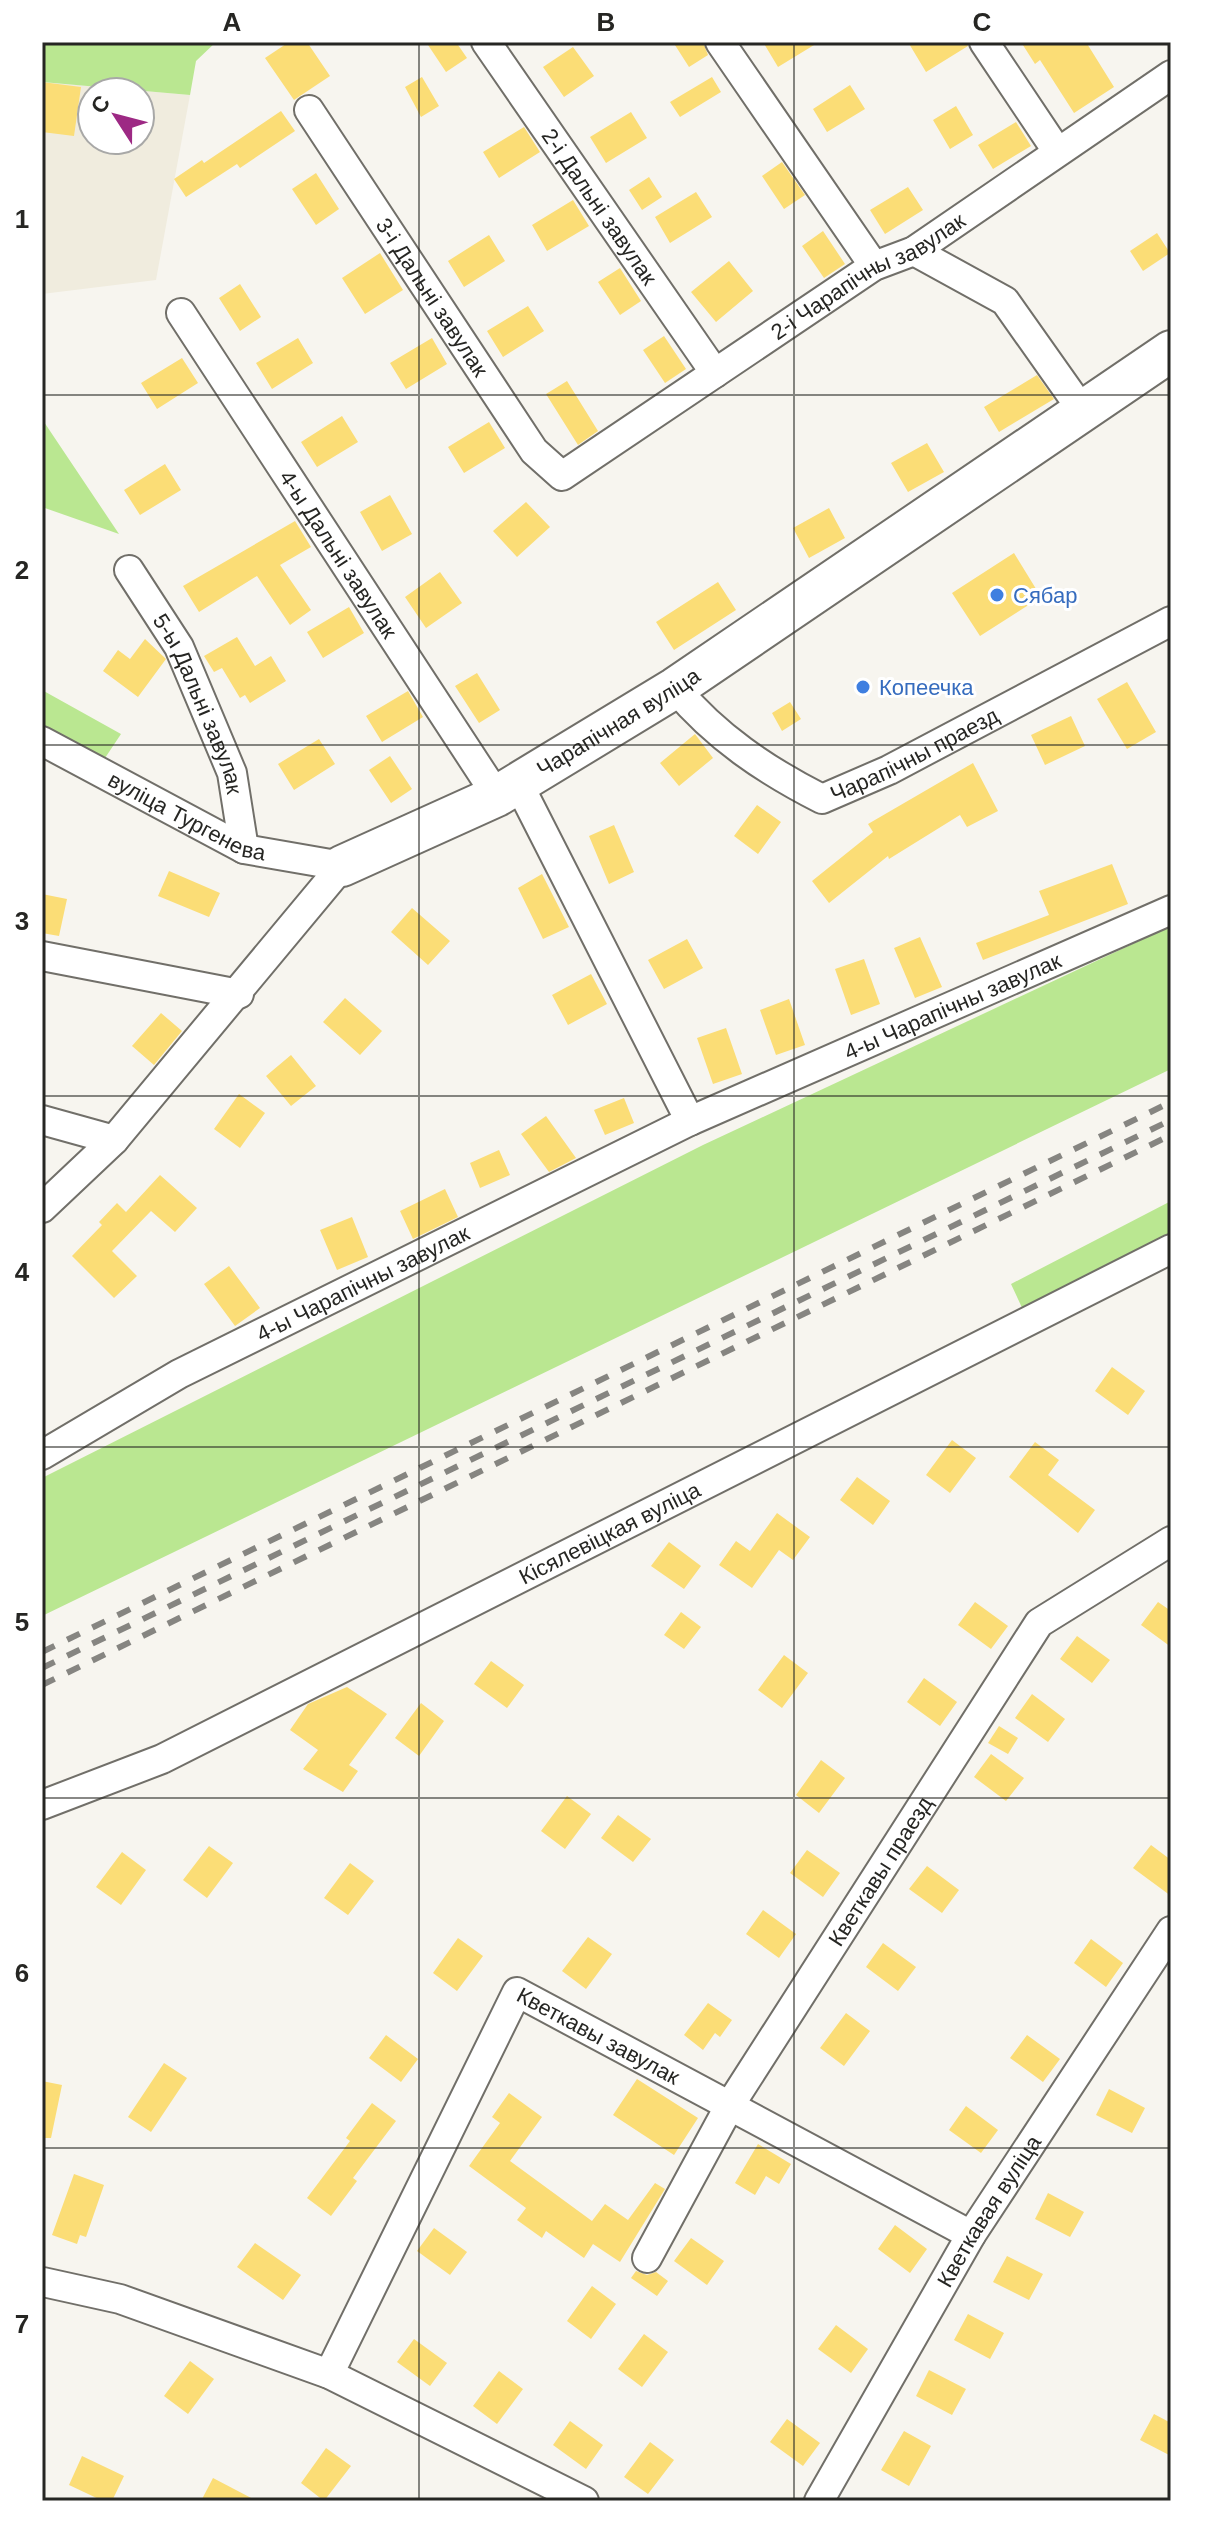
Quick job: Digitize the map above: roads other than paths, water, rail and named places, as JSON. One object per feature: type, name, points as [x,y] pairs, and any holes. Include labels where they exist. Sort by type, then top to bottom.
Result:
[{"type":"street","name":"2-і Дальні завулак","points":[[486,42],[715,373]]},
{"type":"street","points":[[720,42],[874,266]]},
{"type":"street","points":[[984,42],[1057,151]]},
{"type":"street","name":"2-і Чарапічны завулак","points":[[562,476],[874,266],[914,251],[1171,75]]},
{"type":"street","name":"3-і Дальні завулак","points":[[309,110],[534,451],[562,476]]},
{"type":"street","points":[[914,251],[1005,301],[1082,410]]},
{"type":"street","name":"4-ы Дальні завулак","points":[[181,313],[508,790]]},
{"type":"street","name":"Чарапічная вуліца","points":[[42,1208],[114,1140],[239,994],[342,866],[508,790],[675,688],[1171,351]]},
{"type":"street","name":"5-ы Дальні завулак","points":[[129,570],[179,647],[232,773],[244,849]]},
{"type":"street","name":"Чарапічны праезд","points":[[675,688],[699,717],[730,743],[773,774],[822,799],[889,770],[1171,621]]},
{"type":"street","name":"вуліца Тургенева","points":[[42,741],[244,849],[342,866]]},
{"type":"street","points":[[508,790],[690,1121]]},
{"type":"street","name":"4-ы Чарапічны завулак","points":[[42,1455],[179,1374],[690,1121],[1171,910]]},
{"type":"street","points":[[42,956],[239,994]]},
{"type":"street","points":[[42,1120],[114,1140]]},
{"type":"street","name":"Кісялевіцкая вуліца","points":[[42,1805],[162,1759],[1171,1249]]},
{"type":"street","name":"Кветкавы праезд","points":[[647,2258],[730,2105],[1039,1623],[1171,1541]]},
{"type":"street","name":"Кветкавая вуліца","points":[[819,2501],[971,2235],[1171,1931]]},
{"type":"street","name":"Кветкавы завулак","points":[[329,2374],[517,1992],[971,2235]]},
{"type":"street","points":[[42,2288],[42,2281],[120,2299],[329,2374],[584,2501]]},
{"type":"railway","points":[[42,1652],[1171,1102]]},
{"type":"railway","points":[[42,1668],[1171,1120]]},
{"type":"railway","points":[[42,1685],[1171,1135]]},
{"type":"place","name":"Сябар","points":[[997,595]]},
{"type":"place","name":"Копеечка","points":[[863,687]]}]
